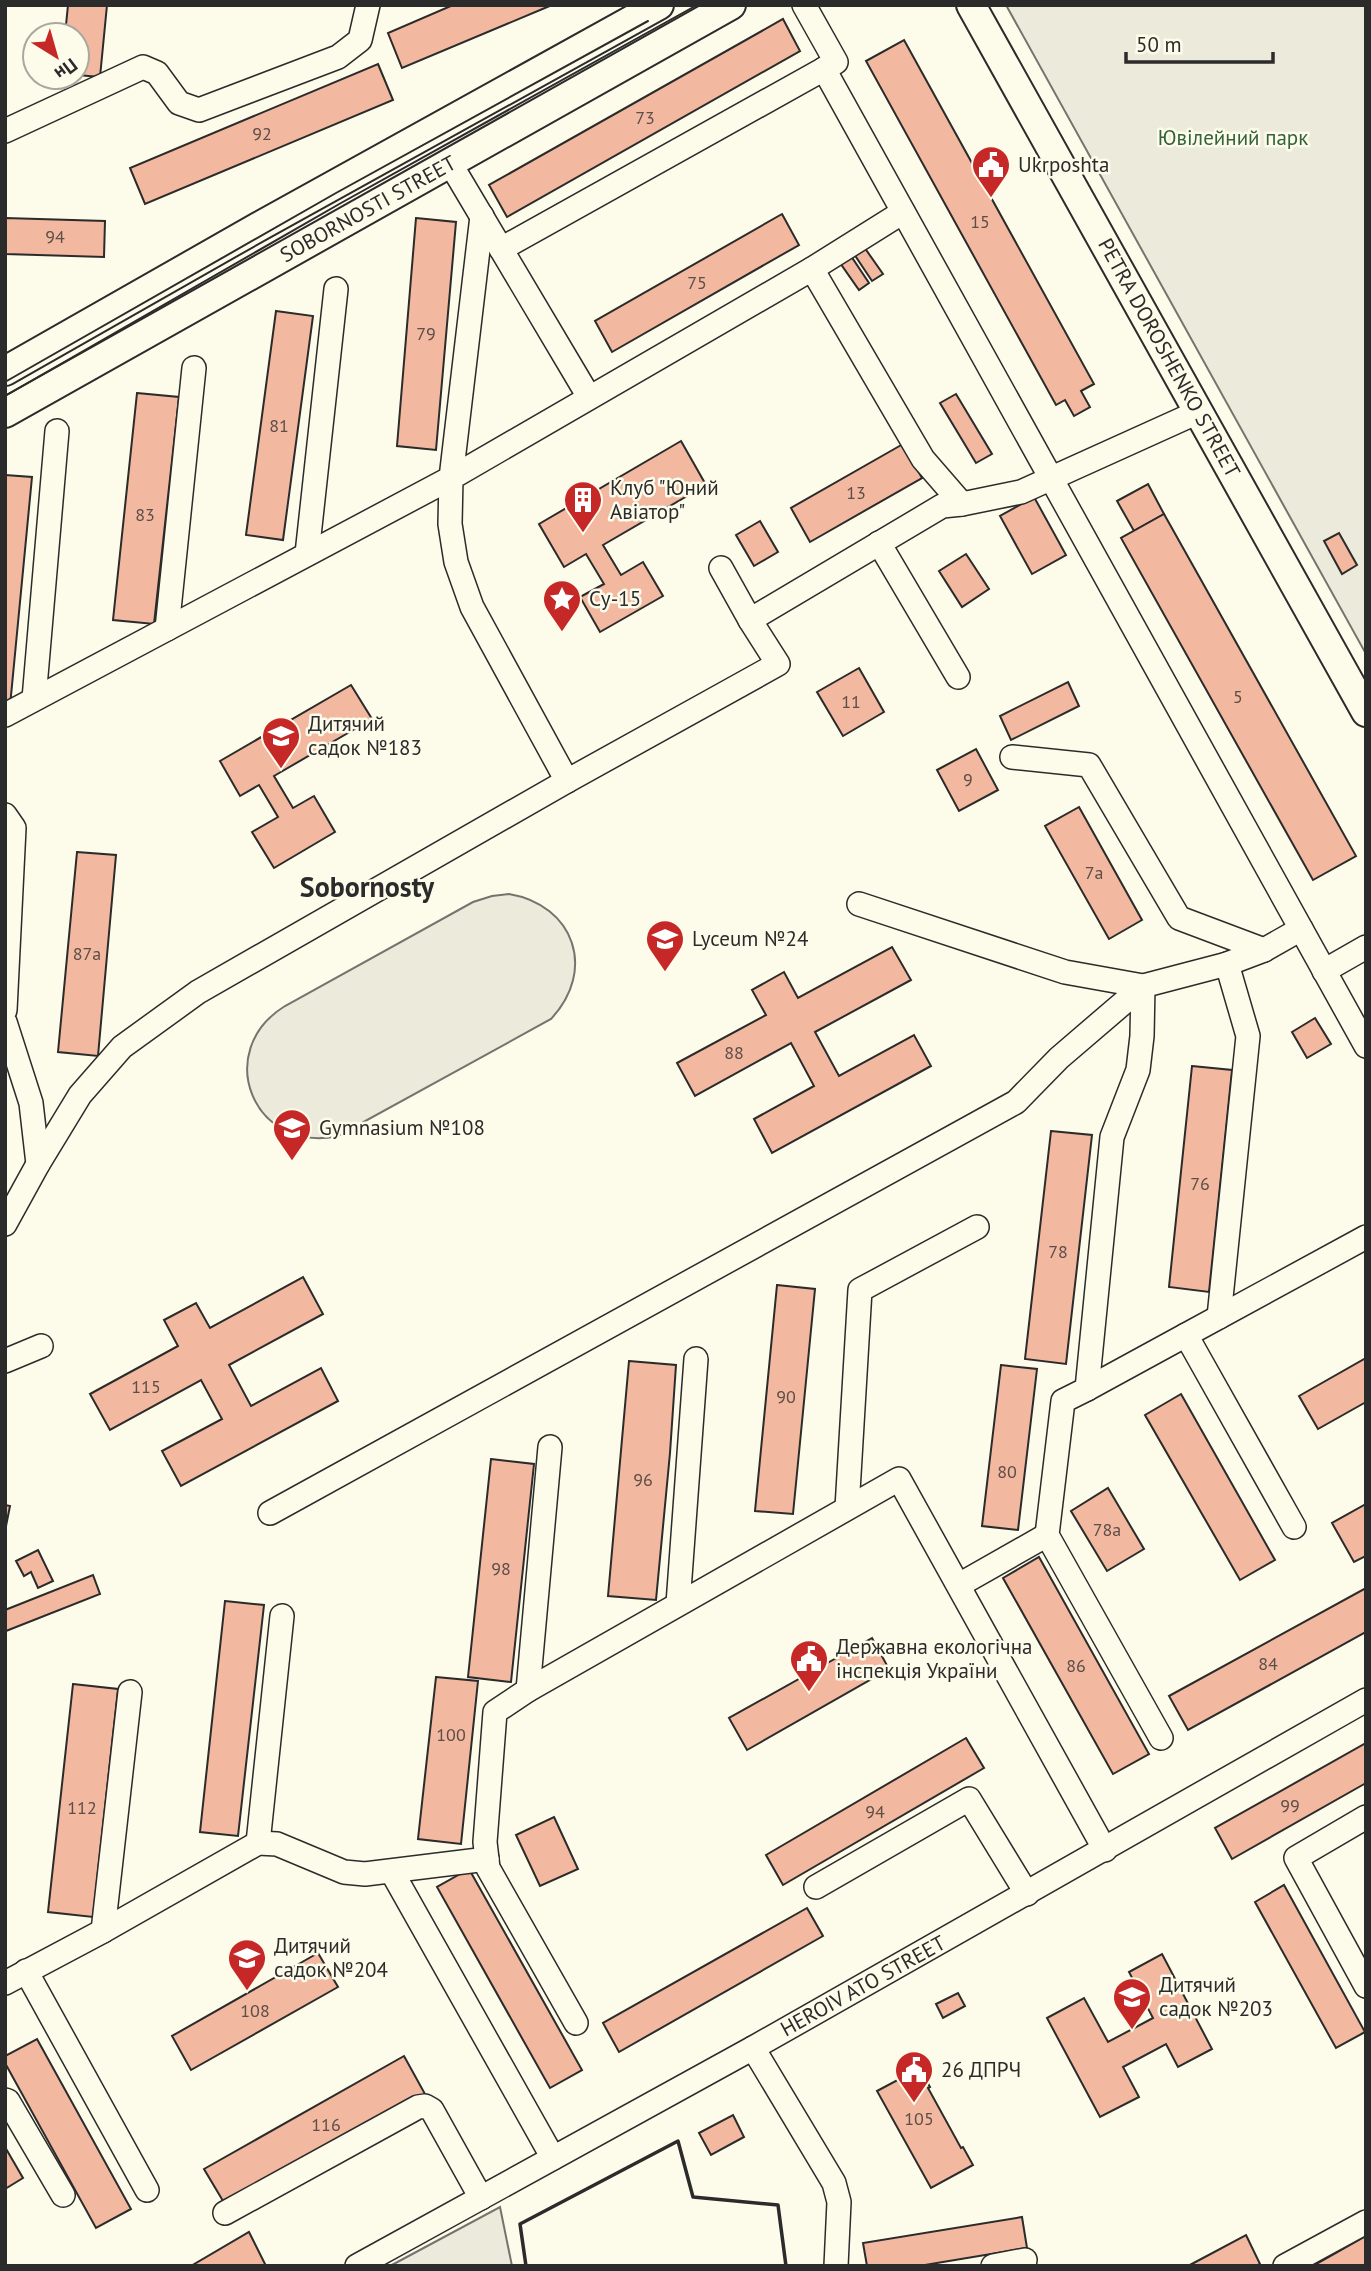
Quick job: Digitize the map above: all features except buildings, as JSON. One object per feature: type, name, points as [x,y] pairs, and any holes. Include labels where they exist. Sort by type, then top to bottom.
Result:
[{"type":"main road","name":"SOBORNOSTI STREET","points":[[5,371],[659,5]]},
{"type":"main road","name":"SOBORNOSTI STREET","points":[[5,413],[732,5]]},
{"type":"main road","name":"PETRA DOROSHENKO STREET","points":[[971,5],[1366,712]]},
{"type":"street","points":[[5,131],[143,67],[157,73],[179,103],[199,110],[338,57],[360,40],[368,5]]},
{"type":"street","points":[[501,249],[836,62],[804,5]]},
{"type":"street","points":[[824,69],[1366,1046]]},
{"type":"street","points":[[450,163],[589,397]]},
{"type":"street","points":[[5,715],[451,478],[812,269],[903,212]]},
{"type":"street","points":[[482,216],[451,478],[450,524],[456,562],[472,607],[566,781]]},
{"type":"street","points":[[812,269],[923,459],[962,505]]},
{"type":"street","points":[[307,554],[336,289]]},
{"type":"street","points":[[167,629],[194,368]]},
{"type":"street","points":[[750,620],[942,506],[962,505],[1021,492],[1198,412]]},
{"type":"street","points":[[34,699],[57,431]]},
{"type":"street","points":[[879,543],[958,677]]},
{"type":"street","points":[[5,1224],[80,1095],[122,1047],[198,992],[566,781],[778,664],[722,568]]},
{"type":"street","points":[[1012,757],[1089,765],[1179,918],[1264,950]]},
{"type":"street","points":[[5,815],[14,828],[5,1010]]},
{"type":"street","points":[[859,904],[1065,972],[1143,986],[1227,964],[1264,950],[1301,929]]},
{"type":"street","points":[[1324,971],[1366,947]]},
{"type":"street","points":[[1219,1317],[1248,1036],[1227,964]]},
{"type":"street","points":[[1087,1389],[1112,1137],[1138,1070],[1143,986]]},
{"type":"street","points":[[270,1513],[1016,1102],[1059,1058],[1143,986]]},
{"type":"street","points":[[5,1022],[31,1103],[38,1164]]},
{"type":"street","points":[[847,1508],[860,1290],[977,1227]]},
{"type":"street","points":[[1161,1738],[1047,1535],[1063,1401],[1366,1237]]},
{"type":"street","points":[[1186,1335],[1294,1527]]},
{"type":"street","points":[[5,1361],[41,1346]]},
{"type":"street","points":[[678,1604],[696,1359]]},
{"type":"street","points":[[528,1690],[550,1447]]},
{"type":"street","points":[[576,2023],[488,1868],[485,1842],[495,1712],[528,1690],[899,1479],[1105,1850]]},
{"type":"street","points":[[959,1585],[1047,1535]]},
{"type":"street","points":[[258,1843],[282,1616]]},
{"type":"street","points":[[103,1930],[130,1692]]},
{"type":"street","name":"HEROIV ATO STREET","points":[[357,2266],[753,2048],[1366,1700]]},
{"type":"street","points":[[816,1887],[969,1799],[1027,1894]]},
{"type":"street","points":[[1366,1817],[1296,1858],[1366,1986]]},
{"type":"street","points":[[5,1983],[258,1843],[277,1844],[344,1872],[365,1874],[487,1859]]},
{"type":"street","points":[[392,1872],[553,2158]]},
{"type":"street","points":[[26,1971],[147,2190]]},
{"type":"street","points":[[753,2048],[834,2183],[839,2202],[836,2266]]},
{"type":"street","points":[[5,2100],[63,2195]]},
{"type":"street","points":[[225,2213],[418,2107],[425,2106],[432,2110],[481,2198]]},
{"type":"street","points":[[1286,2266],[1366,2222]]},
{"type":"street","points":[[993,2266],[1025,2260]]},
{"type":"green space","name":"Ювілейний парк","points":[[1006,5],[1366,5],[1366,654]]},
{"type":"green space","points":[[509,894],[531,901],[549,911],[563,925],[572,942],[575,961],[573,980],[565,1000],[551,1019],[338,1136],[308,1137],[284,1130],[265,1115],[252,1095],[247,1072],[251,1048],[263,1025],[285,1006],[473,902]]},
{"type":"green space","points":[[500,2207],[512,2266],[390,2266]]},
{"type":"tram line","points":[[5,396],[341,203],[697,5]]},
{"type":"tram line","points":[[5,382],[336,193],[648,21]]},
{"type":"wall","points":[[526,2266],[520,2224],[678,2141],[693,2197],[778,2205],[786,2266]]},
{"type":"place","name":"Ukrposhta","points":[[991,199]]},
{"type":"place","name":"Клуб \"Юний Авіатор\"","points":[[583,534]]},
{"type":"place","name":"Су-15","points":[[562,633]]},
{"type":"place","name":"Дитячий садок №183","points":[[281,770]]},
{"type":"place","name":"Lyceum №24","points":[[665,973]]},
{"type":"place","name":"Gymnasium №108","points":[[292,1162]]},
{"type":"place","name":"Державна екологічна інспекція України","points":[[809,1693]]},
{"type":"place","name":"Дитячий садок №204","points":[[247,1992]]},
{"type":"place","name":"Дитячий садок №203","points":[[1132,2031]]},
{"type":"place","name":"26 ДПРЧ","points":[[914,2104]]},
{"type":"district","name":"Sobornosty","points":[[367,887]]}]
